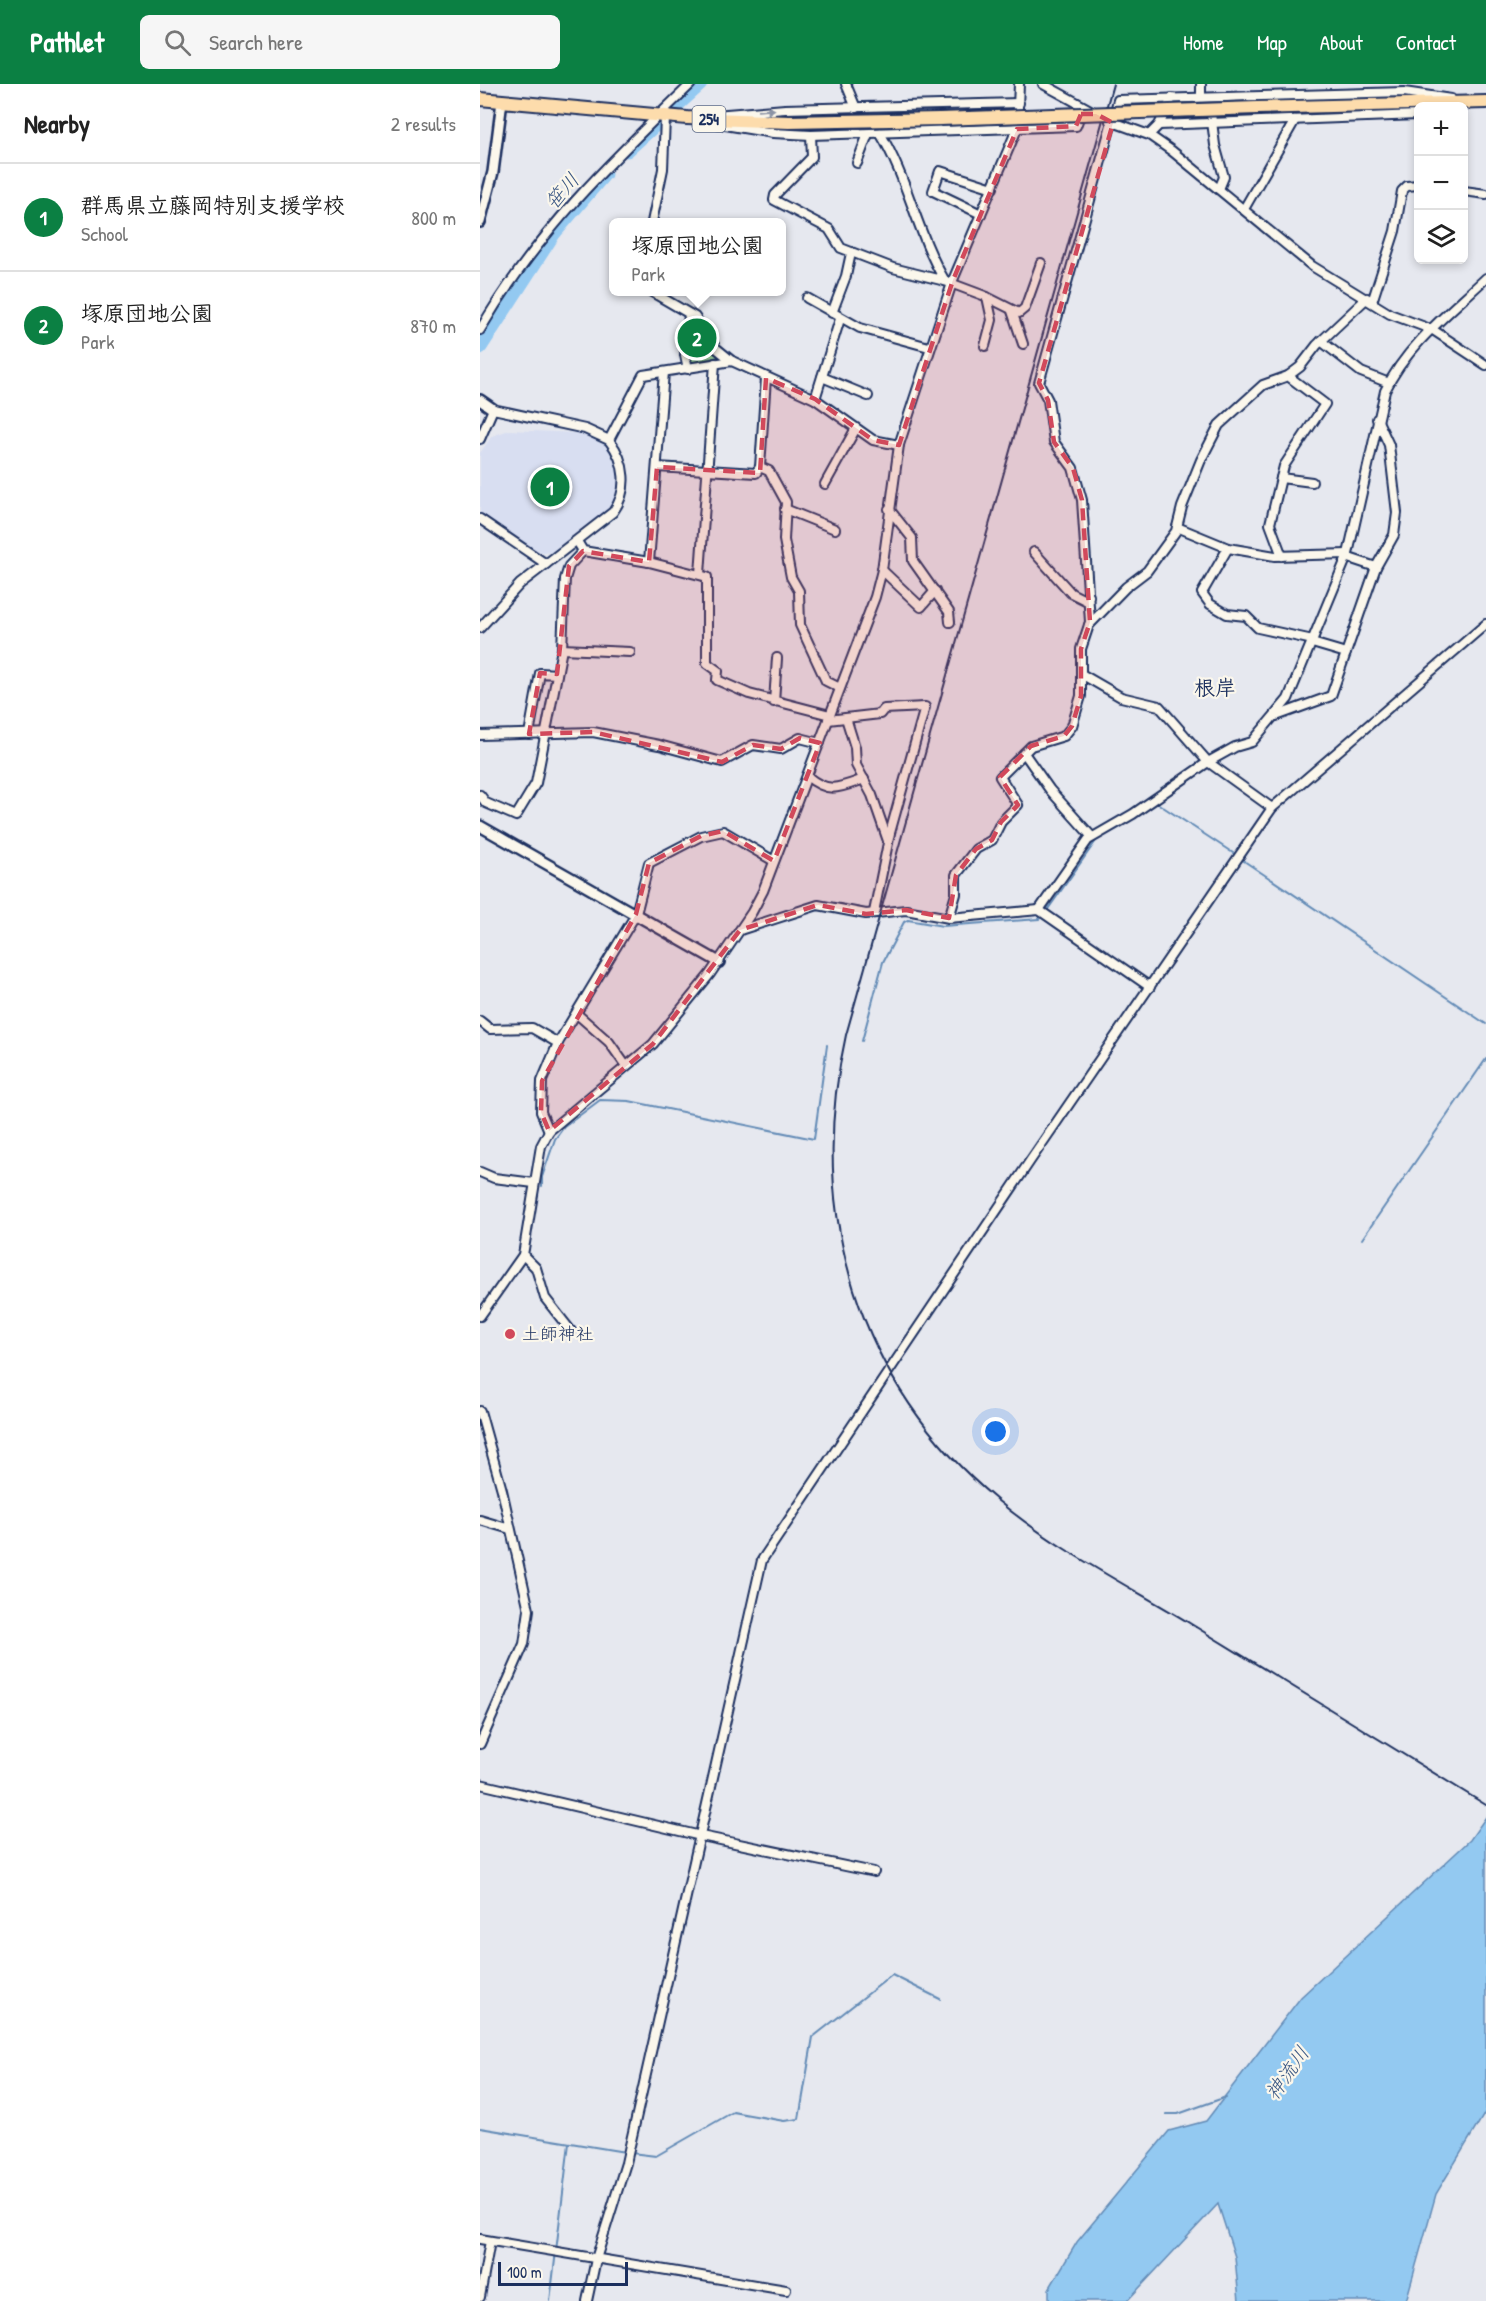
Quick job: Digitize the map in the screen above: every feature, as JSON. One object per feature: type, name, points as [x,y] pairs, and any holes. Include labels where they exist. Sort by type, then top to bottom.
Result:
[{"type":"highway","name":"254","points":[[480,99],[687,118],[789,122],[1414,104]]},
{"type":"highway","name":"254","points":[[1468,103],[1486,102]]},
{"type":"street","points":[[480,330],[568,206],[608,163],[661,116],[691,84]]},
{"type":"street","points":[[846,84],[856,108]]},
{"type":"street","points":[[480,1316],[523,1255],[541,1146],[549,1131],[652,1044],[718,962],[763,891],[820,743],[882,570],[899,445],[948,283],[993,188],[1017,129],[1019,84]]},
{"type":"street","points":[[1043,84],[1113,123],[1149,135],[1244,209],[1312,266],[1390,314],[1433,330],[1486,365]]},
{"type":"street","points":[[1201,84],[1224,177],[1219,189]]},
{"type":"street","points":[[1337,93],[1341,84]]},
{"type":"street","points":[[949,918],[956,894],[956,875],[976,849],[992,840],[1001,822],[1018,804],[1000,777],[1031,746],[1064,736],[1072,726],[1081,696],[1083,675],[1081,649],[1089,626],[1083,500],[1073,468],[1054,442],[1048,400],[1039,383],[1118,100],[1404,92],[1459,102]]},
{"type":"street","points":[[1149,135],[1159,125],[1172,98]]},
{"type":"street","points":[[480,222],[493,172],[502,101]]},
{"type":"street","points":[[687,118],[764,110],[1019,103]]},
{"type":"street","points":[[687,118],[772,133],[880,134],[1076,126],[1083,106]]},
{"type":"street","points":[[1159,125],[1414,115]]},
{"type":"street","points":[[653,218],[663,170],[661,116]]},
{"type":"street","points":[[1244,209],[1295,120]]},
{"type":"street","points":[[857,163],[868,134]]},
{"type":"street","points":[[880,134],[898,164],[902,183],[930,256],[948,283]]},
{"type":"street","points":[[811,135],[812,157],[775,195],[774,200],[829,229],[841,248],[987,297],[1018,313],[1025,308],[1041,263]]},
{"type":"street","points":[[981,214],[933,191],[940,171],[993,188]]},
{"type":"street","points":[[1089,626],[1126,587],[1147,572],[1176,527],[1201,460],[1219,425],[1263,385],[1288,376],[1300,367],[1321,341],[1369,300],[1395,231],[1402,191],[1407,186],[1414,185]]},
{"type":"street","points":[[1468,192],[1486,194]]},
{"type":"street","points":[[832,313],[846,276],[851,253]]},
{"type":"street","points":[[1039,910],[1083,845],[1092,837],[1133,814],[1208,762],[1235,747],[1252,742],[1276,716],[1288,699],[1347,556],[1377,419],[1389,383],[1415,348],[1486,279]]},
{"type":"street","points":[[660,296],[689,314],[700,324],[716,348],[732,361],[815,399],[855,430],[873,440],[899,445]]},
{"type":"street","points":[[985,346],[992,320],[987,297]]},
{"type":"street","points":[[807,298],[840,319],[879,335],[929,346]]},
{"type":"street","points":[[1012,311],[1023,344]]},
{"type":"street","points":[[688,369],[685,355],[689,314]]},
{"type":"street","points":[[815,399],[840,319]]},
{"type":"street","points":[[1321,341],[1332,353],[1361,372],[1389,383]]},
{"type":"street","points":[[609,440],[643,375],[732,361]]},
{"type":"street","points":[[700,574],[715,363]]},
{"type":"street","points":[[649,562],[664,372]]},
{"type":"street","points":[[1282,555],[1270,524],[1284,466],[1325,404],[1288,376]]},
{"type":"street","points":[[822,377],[868,396]]},
{"type":"street","points":[[657,467],[756,473],[760,467],[766,378]]},
{"type":"street","points":[[480,400],[493,409],[585,429],[609,440],[614,447],[625,478],[621,502],[613,512],[508,596],[480,628]]},
{"type":"street","points":[[480,439],[493,409]]},
{"type":"street","points":[[1276,716],[1331,696],[1376,567],[1394,535],[1396,513],[1389,445],[1377,419]]},
{"type":"street","points":[[825,484],[855,430]]},
{"type":"street","points":[[760,467],[769,471],[786,502],[784,540],[791,577],[799,591],[800,625],[826,681],[840,688]]},
{"type":"street","points":[[1281,478],[1312,482]]},
{"type":"street","points":[[890,508],[912,538],[913,561],[949,612],[950,622]]},
{"type":"street","points":[[785,509],[835,529]]},
{"type":"street","points":[[480,519],[546,564]]},
{"type":"street","points":[[1176,527],[1228,549],[1282,555],[1347,556],[1376,567]]},
{"type":"street","points":[[577,541],[583,551],[649,562],[707,577],[707,663],[718,670],[717,680],[774,702],[829,718],[880,714],[884,709],[925,707],[888,841],[874,912]]},
{"type":"street","points":[[1228,549],[1202,593],[1210,604],[1227,614],[1246,616],[1258,628],[1312,641],[1346,653]]},
{"type":"street","points":[[480,795],[486,803],[516,816],[536,783],[562,649],[565,579],[570,566],[583,551]]},
{"type":"street","points":[[1034,552],[1071,593],[1085,600],[1089,596]]},
{"type":"street","points":[[882,570],[921,607],[935,591]]},
{"type":"street","points":[[587,2301],[626,2163],[762,1560],[1272,808],[1486,624]]},
{"type":"street","points":[[562,649],[630,652]]},
{"type":"street","points":[[774,702],[777,658]]},
{"type":"street","points":[[529,734],[540,674],[557,674]]},
{"type":"street","points":[[1083,675],[1121,697],[1159,706],[1208,762],[1272,808]]},
{"type":"street","points":[[846,718],[855,747],[856,765],[864,779],[888,841]]},
{"type":"street","points":[[480,735],[593,732],[658,745],[722,762],[753,744],[781,749],[800,738],[820,743]]},
{"type":"street","points":[[1024,753],[1050,790],[1092,837]]},
{"type":"street","points":[[807,776],[818,786],[837,789],[864,779]]},
{"type":"street","points":[[480,826],[718,962]]},
{"type":"street","points":[[549,1131],[541,1112],[542,1081],[558,1043],[636,914],[649,863],[701,836],[723,831],[774,861]]},
{"type":"street","points":[[740,930],[818,905],[866,914],[906,910],[949,918],[1039,910],[1150,987]]},
{"type":"street","points":[[577,1014],[609,1042],[626,1066]]},
{"type":"street","points":[[480,1021],[490,1029],[532,1028],[558,1043]]},
{"type":"street","points":[[480,1172],[494,1178],[534,1183]]},
{"type":"street","points":[[523,1255],[536,1268],[545,1298],[571,1331]]},
{"type":"street","points":[[480,1411],[529,1610],[526,1636],[480,1744]]},
{"type":"street","points":[[480,1520],[510,1529]]},
{"type":"street","points":[[480,1784],[701,1836],[874,1872]]},
{"type":"street","points":[[480,2239],[786,2290]]},
{"type":"street","points":[[480,2297],[490,2241]]},
{"type":"highlighted area","points":[[1081,114],[1096,114],[1113,123],[1039,383],[1048,400],[1054,442],[1073,468],[1082,500],[1090,622],[1081,649],[1081,696],[1072,726],[1064,736],[1031,746],[1000,777],[1018,805],[1001,822],[992,840],[976,849],[956,875],[949,918],[906,910],[866,914],[818,905],[740,930],[653,1044],[549,1131],[541,1112],[542,1081],[636,914],[649,863],[701,836],[723,831],[774,861],[820,743],[800,738],[781,749],[753,745],[722,762],[593,732],[529,734],[540,673],[557,674],[569,566],[583,551],[649,562],[657,467],[760,473],[766,378],[815,399],[873,440],[899,445],[953,280],[1017,129],[1076,126]]},
{"type":"shaded area","points":[[509,430],[579,433],[611,446],[619,464],[622,479],[619,496],[612,507],[550,553],[535,551],[480,514],[480,453],[492,436]]},
{"type":"green space","points":[[692,319],[714,351],[721,356],[690,363]]},
{"type":"water","name":"神流川","points":[[1486,1817],[1486,2111],[1436,2194],[1406,2301],[1239,2301],[1235,2257],[1218,2204],[1127,2301],[1049,2301],[1049,2289],[1077,2242],[1169,2131],[1206,2121],[1301,1997],[1470,1840]]},
{"type":"waterway","name":"笹川","points":[[627,150],[700,84]]},
{"type":"waterway","name":"笹川","points":[[480,347],[553,234],[604,174]]},
{"type":"waterway","points":[[1121,825],[1157,803],[1236,855]]},
{"type":"waterway","points":[[1046,912],[1098,838]]},
{"type":"waterway","points":[[1241,859],[1486,1024]]},
{"type":"waterway","points":[[862,1041],[883,962],[904,922],[908,920],[943,926],[1039,919],[1042,916]]},
{"type":"waterway","points":[[542,1186],[542,1177],[555,1139],[564,1127],[600,1100],[629,1101],[814,1139],[827,1045]]},
{"type":"waterway","points":[[1362,1239],[1486,1059]]},
{"type":"waterway","points":[[631,2153],[656,2156],[733,2112],[784,2121],[799,2119],[813,2037],[892,1975],[940,1999]]},
{"type":"waterway","points":[[1166,2114],[1178,2114],[1226,2097]]},
{"type":"waterway","points":[[480,2128],[625,2152]]},
{"type":"waterway","points":[[550,2301],[569,2143]]},
{"type":"railway","points":[[1113,84],[846,1035],[835,1101],[833,1165],[839,1229],[854,1290],[877,1348],[909,1403],[949,1454],[997,1500],[1042,1534],[1091,1565],[1486,1805]]},
{"type":"place","name":"塚原団地公園","points":[[697,338]]},
{"type":"place","name":"群馬県立藤岡特別支援学校","points":[[550,487]]},
{"type":"place","name":"土師神社","points":[[510,1334]]},
{"type":"district","name":"根岸","points":[[1215,688]]}]
